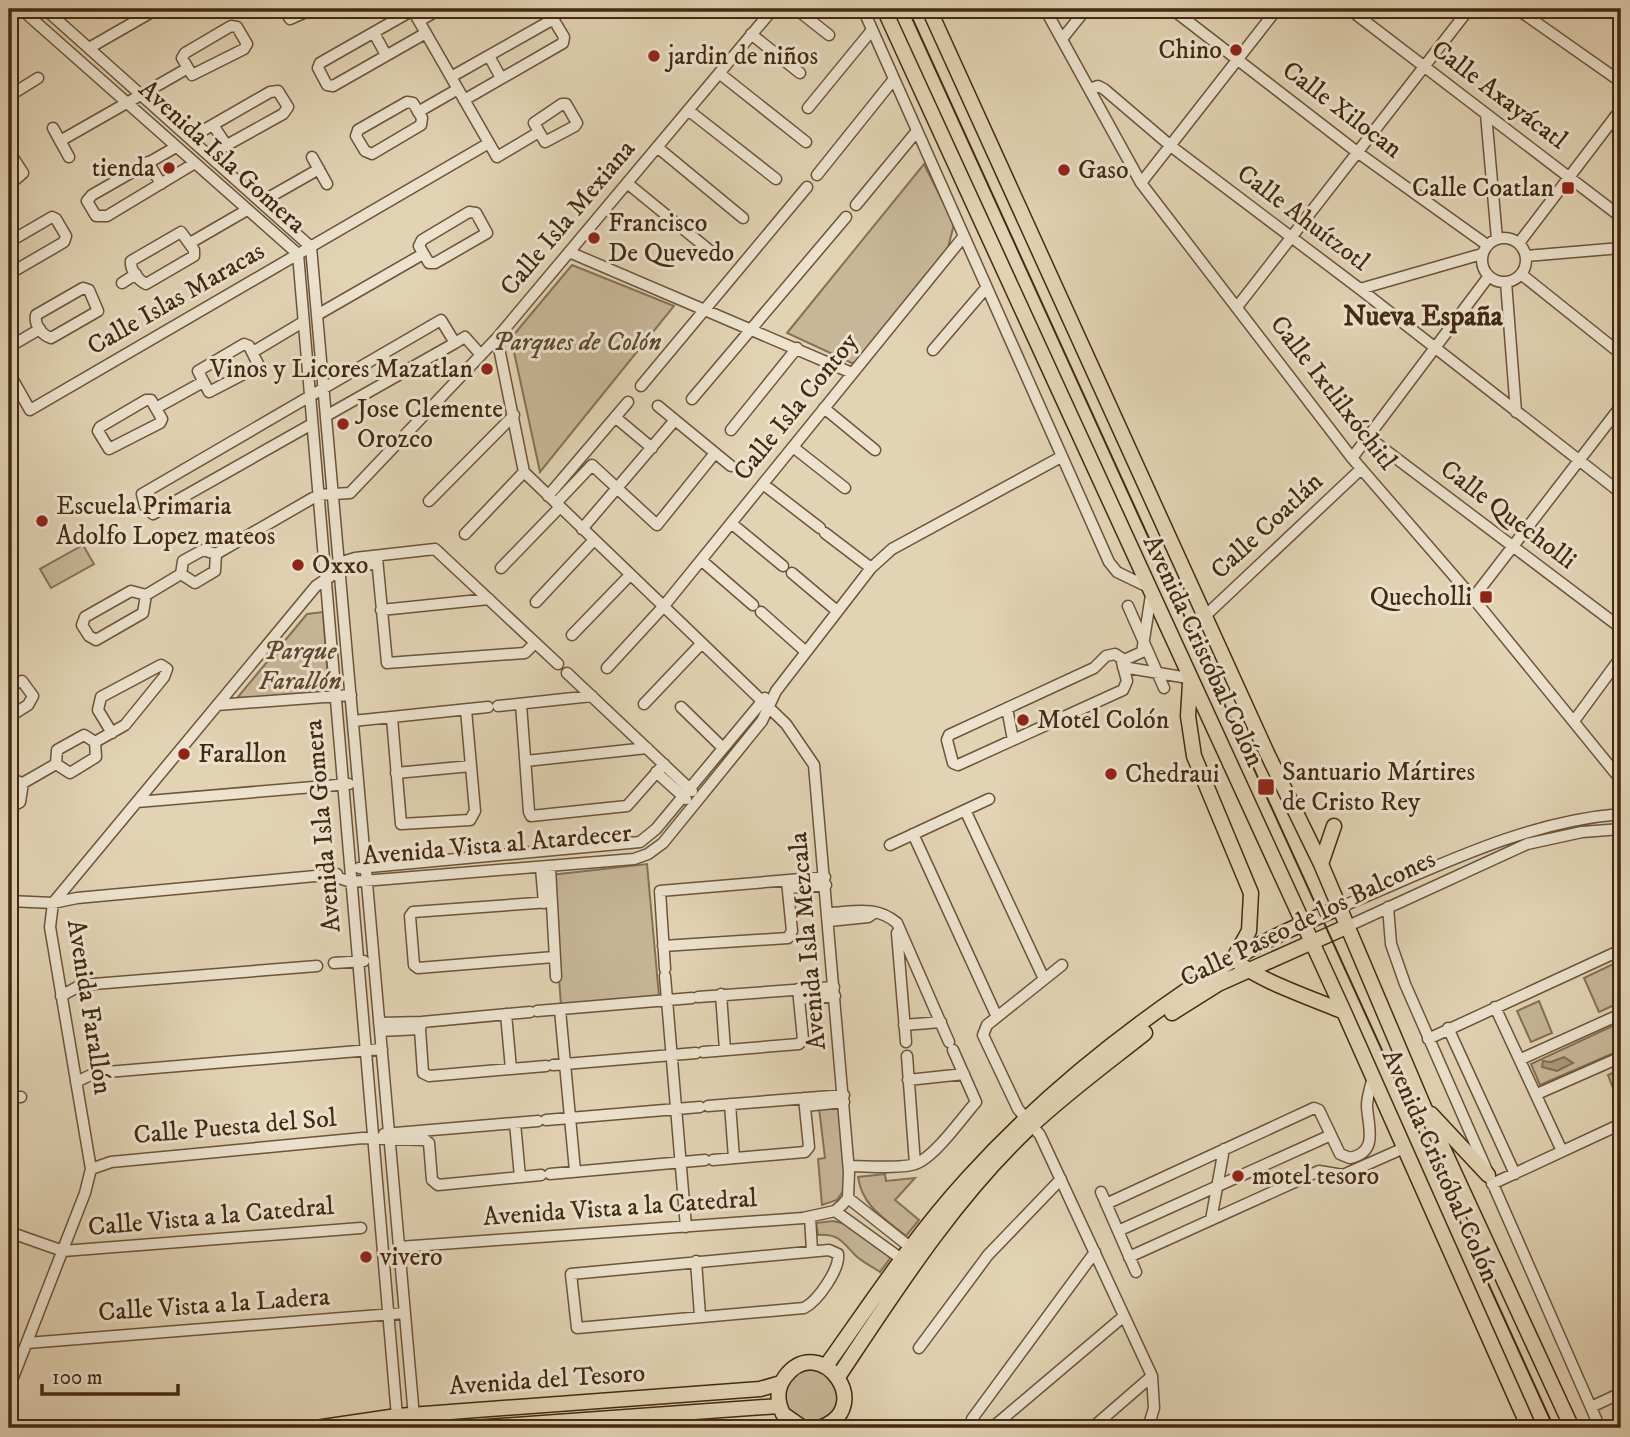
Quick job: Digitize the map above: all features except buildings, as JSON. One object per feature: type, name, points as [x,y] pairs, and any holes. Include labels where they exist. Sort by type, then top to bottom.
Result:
[{"type":"main road","name":"Avenida Cristóbal Colón","points":[[884,9],[1301,925],[1373,1077],[1524,1424]]},
{"type":"main road","name":"Avenida Cristóbal Colón","points":[[929,9],[1321,864],[1424,1107],[1573,1428]]},
{"type":"main road","points":[[1189,680],[1188,716],[1194,756],[1251,893],[1249,931],[1234,958],[1248,972],[1343,1012]]},
{"type":"main road","points":[[1321,864],[1334,826]]},
{"type":"main road","name":"Calle Paseo de los Balcones","points":[[832,1371],[965,1180],[1029,1121],[1121,1040],[1234,958],[1338,908]]},
{"type":"main road","name":"Calle Paseo de los Balcones","points":[[1029,1121],[1158,1022],[1218,984],[1346,927]]},
{"type":"main road","points":[[1424,1107],[1490,1179]]},
{"type":"main road","points":[[803,1428],[789,1421],[779,1406],[781,1383],[794,1368],[803,1364],[832,1371],[842,1385],[843,1404],[833,1421],[819,1428]]},
{"type":"main road","name":"Avenida del Tesoro","points":[[316,1428],[760,1389],[781,1383]]},
{"type":"main road","name":"Avenida del Tesoro","points":[[472,1428],[779,1406]]},
{"type":"street","name":"Avenida Isla Gomera","points":[[21,9],[298,254],[318,495],[322,579],[343,785],[370,1137],[397,1422]]},
{"type":"street","name":"Avenida Isla Gomera","points":[[45,9],[311,247],[414,1421]]},
{"type":"street","points":[[89,48],[157,9]]},
{"type":"street","points":[[284,9],[290,19],[295,19],[313,9]]},
{"type":"street","points":[[426,33],[333,86],[327,85],[317,68],[320,63],[412,9],[426,33],[464,100],[497,157],[539,132]]},
{"type":"street","points":[[419,21],[440,9]]},
{"type":"street","name":"Calle Isla Mexiana","points":[[216,554],[215,571],[195,583],[181,574],[183,561],[203,550],[216,554],[318,495],[350,493],[497,338],[773,9]]},
{"type":"street","points":[[796,9],[829,35]]},
{"type":"street","points":[[863,9],[1109,562],[1117,572],[1148,590],[1142,652],[1122,664]]},
{"type":"street","name":"Calle Ixtlilxóchitl","points":[[1045,9],[1142,183],[1352,458],[1473,598],[1621,779]]},
{"type":"street","points":[[1062,39],[1086,9]]},
{"type":"street","name":"Calle Xilocan","points":[[1172,9],[1485,250]]},
{"type":"street","points":[[1142,183],[1277,9]]},
{"type":"street","name":"Calle Axayácatl","points":[[1349,9],[1621,217]]},
{"type":"street","points":[[1237,307],[1469,9]]},
{"type":"street","points":[[1517,9],[1621,82]]},
{"type":"street","points":[[451,77],[550,21],[555,22],[564,37],[563,43],[464,100]]},
{"type":"street","points":[[231,26],[237,26],[247,44],[244,49],[198,75],[192,75],[188,68],[182,58],[185,52],[231,26]]},
{"type":"street","points":[[808,108],[872,30]]},
{"type":"street","points":[[374,33],[386,55]]},
{"type":"street","points":[[751,34],[800,73]]},
{"type":"street","points":[[489,56],[501,78]]},
{"type":"street","points":[[60,141],[188,68]]},
{"type":"street","points":[[719,73],[806,142]]},
{"type":"street","points":[[9,96],[38,78]]},
{"type":"street","points":[[817,175],[894,79]]},
{"type":"street","points":[[418,112],[458,89]]},
{"type":"street","name":"Calle Ahuítzotl","points":[[1089,89],[1104,89],[1172,147],[1360,289],[1621,493]]},
{"type":"street","points":[[190,138],[270,92],[278,91],[288,107],[283,114],[209,155]]},
{"type":"street","points":[[408,102],[413,103],[418,112],[422,118],[421,125],[372,154],[365,151],[356,136],[358,130],[408,102]]},
{"type":"street","points":[[1519,243],[1621,109]]},
{"type":"street","points":[[688,110],[775,179]]},
{"type":"street","points":[[1486,114],[1497,239]]},
{"type":"street","points":[[213,125],[227,146]]},
{"type":"street","points":[[53,128],[69,157]]},
{"type":"street","points":[[856,205],[917,131]]},
{"type":"street","name":"Calle Islas Maracas","points":[[9,373],[30,410],[489,143]]},
{"type":"street","points":[[176,146],[92,195],[87,201],[96,216],[107,215],[195,163]]},
{"type":"street","points":[[657,147],[743,218]]},
{"type":"street","points":[[9,156],[12,156],[23,173],[9,185]]},
{"type":"street","points":[[312,157],[327,184]]},
{"type":"street","points":[[148,162],[161,184]]},
{"type":"street","points":[[261,202],[319,169]]},
{"type":"street","points":[[627,183],[714,254]]},
{"type":"street","points":[[641,386],[807,187]]},
{"type":"street","points":[[190,243],[247,210]]},
{"type":"street","points":[[469,212],[475,213],[487,233],[435,263],[429,263],[423,254],[419,246],[422,240],[469,212]]},
{"type":"street","points":[[9,242],[52,217],[66,236],[64,242],[9,274]]},
{"type":"street","points":[[692,399],[846,217]]},
{"type":"street","points":[[180,232],[190,243],[194,256],[146,284],[136,274],[131,261],[180,232]]},
{"type":"street","name":"Calle Isla Contoy","points":[[607,668],[663,607],[964,236]]},
{"type":"street","points":[[1360,289],[1485,250],[1497,239],[1507,237],[1519,243],[1526,256],[1521,274],[1506,282],[1489,276],[1483,264],[1485,250]]},
{"type":"street","points":[[1526,256],[1621,248]]},
{"type":"street","points":[[569,252],[852,373]]},
{"type":"street","points":[[317,315],[423,254]]},
{"type":"street","points":[[122,283],[136,274]]},
{"type":"street","points":[[1521,274],[1621,354]]},
{"type":"street","name":"Calle Coatlán","points":[[1352,458],[1489,276]]},
{"type":"street","points":[[1506,282],[1516,412]]},
{"type":"street","points":[[83,288],[98,296],[98,311],[51,338],[44,336],[40,329],[36,315],[83,288]]},
{"type":"street","points":[[933,350],[986,288]]},
{"type":"street","points":[[312,424],[153,514],[145,506],[142,494],[441,320],[455,343]]},
{"type":"street","points":[[253,352],[303,322]]},
{"type":"street","points":[[9,347],[40,329]]},
{"type":"street","points":[[326,416],[465,337],[481,355]]},
{"type":"street","points":[[465,534],[524,472],[497,338]]},
{"type":"street","points":[[244,344],[253,352],[258,366],[212,393],[203,382],[198,371],[244,344]]},
{"type":"street","points":[[731,430],[797,348]]},
{"type":"street","points":[[383,354],[393,378]]},
{"type":"street","points":[[156,408],[203,382]]},
{"type":"street","points":[[146,400],[151,400],[156,408],[162,419],[160,423],[108,449],[98,431],[100,427],[146,400]]},
{"type":"street","points":[[501,568],[555,502],[628,402]]},
{"type":"street","points":[[658,406],[731,466]]},
{"type":"street","points":[[1473,598],[1621,406]]},
{"type":"street","points":[[824,408],[875,450]]},
{"type":"street","points":[[280,414],[292,435]]},
{"type":"street","points":[[429,500],[514,415]]},
{"type":"street","points":[[615,417],[652,448]]},
{"type":"street","points":[[582,528],[675,420]]},
{"type":"street","name":"Calle Quecholli","points":[[1368,437],[1621,628]]},
{"type":"street","points":[[793,447],[845,488]]},
{"type":"street","points":[[555,502],[593,465],[620,487],[657,525],[715,453]]},
{"type":"street","name":"Avenida Vista al Atardecer","points":[[351,882],[545,868],[634,859],[648,854],[663,843],[696,802],[765,705],[871,568],[892,549],[1061,457]]},
{"type":"street","name":"Calle Coatlán","points":[[1205,616],[1361,469]]},
{"type":"street","name":"Avenida Isla Mezcala","points":[[524,472],[797,735],[814,765],[849,1169],[842,1204]]},
{"type":"street","points":[[763,484],[871,568]]},
{"type":"street","points":[[731,523],[838,611]]},
{"type":"street","points":[[536,601],[594,540]]},
{"type":"street","points":[[339,566],[435,549],[558,664]]},
{"type":"street","points":[[377,559],[386,660],[391,664],[525,653],[535,643]]},
{"type":"street","points":[[701,559],[806,652]]},
{"type":"street","name":"Avenida Farallón","points":[[9,1388],[63,1251],[91,1169],[50,927],[53,904],[322,579],[339,566]]},
{"type":"street","points":[[146,595],[143,613],[96,640],[89,636],[82,625],[85,617],[131,591],[146,595],[181,574]]},
{"type":"street","points":[[572,635],[630,575]]},
{"type":"street","points":[[381,610],[489,599]]},
{"type":"street","points":[[1128,606],[1164,688]]},
{"type":"street","points":[[644,704],[701,644]]},
{"type":"street","points":[[1108,655],[1118,655],[1122,664],[1126,681],[1123,690],[958,765],[952,762],[947,740],[949,735],[1094,668],[1108,655]]},
{"type":"street","points":[[1574,721],[1621,657]]},
{"type":"street","points":[[95,742],[112,733],[125,725],[164,677],[167,669],[165,666],[161,664],[101,697],[98,710],[112,733]]},
{"type":"street","points":[[1122,664],[1189,680]]},
{"type":"street","points":[[567,673],[647,748],[660,768],[696,802]]},
{"type":"street","points":[[9,685],[22,681],[33,696],[28,705],[9,717]]},
{"type":"street","points":[[217,705],[351,695]]},
{"type":"street","points":[[353,724],[392,722],[466,710],[592,696]]},
{"type":"street","points":[[521,704],[528,812],[531,816],[627,806],[660,768]]},
{"type":"street","name":"Avenida Vista al Atardecer","points":[[333,876],[350,869],[366,867],[634,844],[652,834],[723,748],[765,705]]},
{"type":"street","points":[[681,708],[723,748]]},
{"type":"street","points":[[1007,708],[1013,740]]},
{"type":"street","points":[[392,722],[401,824],[470,820],[475,811],[466,710]]},
{"type":"street","points":[[56,764],[57,750],[83,735],[95,742]]},
{"type":"street","points":[[56,764],[70,773],[96,757],[95,742]]},
{"type":"street","points":[[526,761],[647,748]]},
{"type":"street","points":[[9,779],[23,783],[56,764]]},
{"type":"street","points":[[396,773],[471,766]]},
{"type":"street","points":[[9,808],[20,802],[23,783]]},
{"type":"street","points":[[137,802],[358,784]]},
{"type":"street","points":[[150,786],[169,798]]},
{"type":"street","points":[[890,845],[989,799]]},
{"type":"street","points":[[965,810],[1044,979]]},
{"type":"street","name":"Calle Paseo de los Balcones","points":[[1338,908],[1523,832],[1578,818],[1621,814]]},
{"type":"street","name":"Calle Paseo de los Balcones","points":[[1346,927],[1527,844],[1582,832],[1621,829]]},
{"type":"street","points":[[913,834],[998,1017]]},
{"type":"street","points":[[545,868],[556,977]]},
{"type":"street","points":[[9,901],[53,904],[77,898],[333,876],[351,882]]},
{"type":"street","points":[[684,1227],[660,891],[825,881]]},
{"type":"street","points":[[663,947],[788,938],[792,931],[788,884]]},
{"type":"street","points":[[1362,898],[1371,903],[1373,910],[1368,916]]},
{"type":"street","points":[[547,902],[413,912],[410,916],[414,965],[418,968],[554,957]]},
{"type":"street","name":"Avenida Cristóbal Colón","points":[[1388,907],[1392,951],[1428,1039],[1600,1428]]},
{"type":"street","points":[[829,917],[868,917],[873,912],[885,914],[897,923],[976,1102],[926,1158],[915,1164],[896,1166],[888,1170],[849,1169]]},
{"type":"street","points":[[897,923],[906,1042]]},
{"type":"street","points":[[1428,1039],[1621,950]]},
{"type":"street","points":[[334,963],[374,960]]},
{"type":"street","points":[[1062,965],[985,1027],[983,1035],[1060,1179],[1152,1376],[1154,1408],[1148,1428]]},
{"type":"street","points":[[58,977],[81,985],[317,966]]},
{"type":"street","points":[[61,996],[81,985]]},
{"type":"street","points":[[380,1027],[721,994],[835,991]]},
{"type":"street","points":[[721,994],[725,1050]]},
{"type":"street","points":[[420,1024],[426,1075],[511,1069],[799,1044],[803,1039],[799,994]]},
{"type":"street","points":[[1495,1007],[1562,1152]]},
{"type":"street","points":[[560,1010],[555,1065],[570,1118],[575,1171]]},
{"type":"street","points":[[506,1014],[511,1069]]},
{"type":"street","points":[[1521,1059],[1621,1014]]},
{"type":"street","points":[[904,1024],[941,1021]]},
{"type":"street","points":[[1448,1028],[1515,1174]]},
{"type":"street","points":[[76,1083],[95,1073],[382,1049]]},
{"type":"street","points":[[907,1056],[915,1164]]},
{"type":"street","points":[[1537,1094],[1621,1057]]},
{"type":"street","points":[[73,1065],[95,1073]]},
{"type":"street","points":[[908,1080],[964,1074]]},
{"type":"street","points":[[1373,1077],[1367,1102],[1372,1134],[1385,1156]]},
{"type":"street","points":[[389,1137],[730,1104],[844,1099]]},
{"type":"street","points":[[389,1137],[425,1140],[429,1143],[432,1180],[438,1185],[807,1151],[805,1102]]},
{"type":"street","points":[[730,1104],[734,1158]]},
{"type":"street","points":[[1106,1204],[1314,1108],[1319,1110],[1340,1154],[1350,1158],[1365,1151],[1372,1134]]},
{"type":"street","points":[[515,1123],[520,1177]]},
{"type":"street","points":[[1490,1179],[1515,1174],[1621,1124]]},
{"type":"street","points":[[1118,1231],[1331,1135]]},
{"type":"street","name":"Calle Puesta del Sol","points":[[91,1169],[111,1162],[389,1137]]},
{"type":"street","points":[[1129,1257],[1319,1171],[1343,1175],[1404,1148]]},
{"type":"street","points":[[1211,1220],[1224,1149]]},
{"type":"street","name":"Calle Puesta del Sol","points":[[89,1153],[111,1162]]},
{"type":"street","points":[[919,1348],[988,1255],[1060,1179]]},
{"type":"street","points":[[1101,1192],[1136,1272]]},
{"type":"street","points":[[842,1204],[911,1257]]},
{"type":"street","points":[[842,1204],[911,1257]]},
{"type":"street","name":"Avenida Vista a la Catedral","points":[[399,1247],[807,1217],[842,1204]]},
{"type":"street","points":[[807,1217],[809,1251]]},
{"type":"street","name":"Calle Vista a la Catedral","points":[[63,1251],[361,1227]]},
{"type":"street","points":[[9,1232],[63,1251]]},
{"type":"street","points":[[833,1250],[839,1258],[809,1306],[577,1328],[571,1274],[809,1251],[833,1250]]},
{"type":"street","points":[[972,1419],[1095,1252]]},
{"type":"street","points":[[696,1261],[700,1316]]},
{"type":"street","name":"Calle Vista a la Ladera","points":[[27,1343],[405,1313]]},
{"type":"street","points":[[980,1408],[993,1428],[1124,1316]]},
{"type":"street","points":[[1092,1428],[1152,1376]]},
{"type":"street","points":[[1591,1406],[1621,1392]]},
{"type":"green space","points":[[924,164],[954,224],[948,248],[854,364],[787,333]]},
{"type":"green space","name":"Parques de Colón","points":[[572,265],[674,306],[540,472],[511,338]]},
{"type":"green space","points":[[83,545],[94,564],[51,588],[40,569]]},
{"type":"green space","name":"Parque Farallón","points":[[323,612],[329,692],[237,698],[307,614]]},
{"type":"green space","points":[[647,864],[659,996],[561,1005],[551,875]]},
{"type":"green space","points":[[1613,964],[1621,983],[1621,1002],[1599,1012],[1584,978]]},
{"type":"green space","points":[[1539,1001],[1552,1033],[1531,1042],[1517,1011]]},
{"type":"green space","points":[[1621,1022],[1621,1050],[1540,1085],[1531,1064]]},
{"type":"green space","points":[[1621,1069],[1621,1109],[1608,1075]]},
{"type":"green space","points":[[819,1108],[840,1108],[845,1188],[837,1200],[822,1205],[818,1159],[825,1158]]},
{"type":"green space","points":[[885,1174],[886,1181],[915,1178],[895,1200],[919,1220],[906,1236],[869,1204],[860,1187],[858,1177]]},
{"type":"green space","points":[[833,1221],[850,1225],[891,1257],[880,1272],[858,1258],[836,1238],[818,1235],[816,1223]]},
{"type":"green space","points":[[811,1370],[830,1378],[838,1397],[830,1416],[811,1424],[792,1416],[784,1397],[792,1378]]},
{"type":"green space","points":[[757,1420],[773,1420],[788,1428],[747,1428]]},
{"type":"shaded area","points":[[1564,1057],[1573,1063],[1557,1071],[1542,1067],[1543,1061],[1551,1062]]},
{"type":"tram line","points":[[908,9],[1554,1428]]},
{"type":"place","name":"Chino","points":[[1236,50]]},
{"type":"place","name":"jardin de niños","points":[[654,56]]},
{"type":"place","name":"tienda","points":[[169,168]]},
{"type":"place","name":"Gaso","points":[[1064,170]]},
{"type":"place","name":"Calle Coatlan","points":[[1568,188]]},
{"type":"place","name":"Francisco De Quevedo","points":[[594,238]]},
{"type":"place","name":"Vinos y Licores Mazatlan","points":[[487,369]]},
{"type":"place","name":"Jose Clemente Orozco","points":[[343,424]]},
{"type":"place","name":"Escuela Primaria Adolfo Lopez mateos","points":[[42,521]]},
{"type":"place","name":"Oxxo","points":[[298,565]]},
{"type":"place","name":"Quecholli","points":[[1486,597]]},
{"type":"place","name":"Motel Colón","points":[[1023,720]]},
{"type":"place","name":"Farallon","points":[[184,754]]},
{"type":"place","name":"Chedraui","points":[[1111,774]]},
{"type":"place","name":"Santuario Mártires de Cristo Rey","points":[[1266,787]]},
{"type":"place","name":"motel tesoro","points":[[1238,1176]]},
{"type":"place","name":"vivero","points":[[366,1257]]},
{"type":"district","name":"Nueva España","points":[[1423,316]]}]
